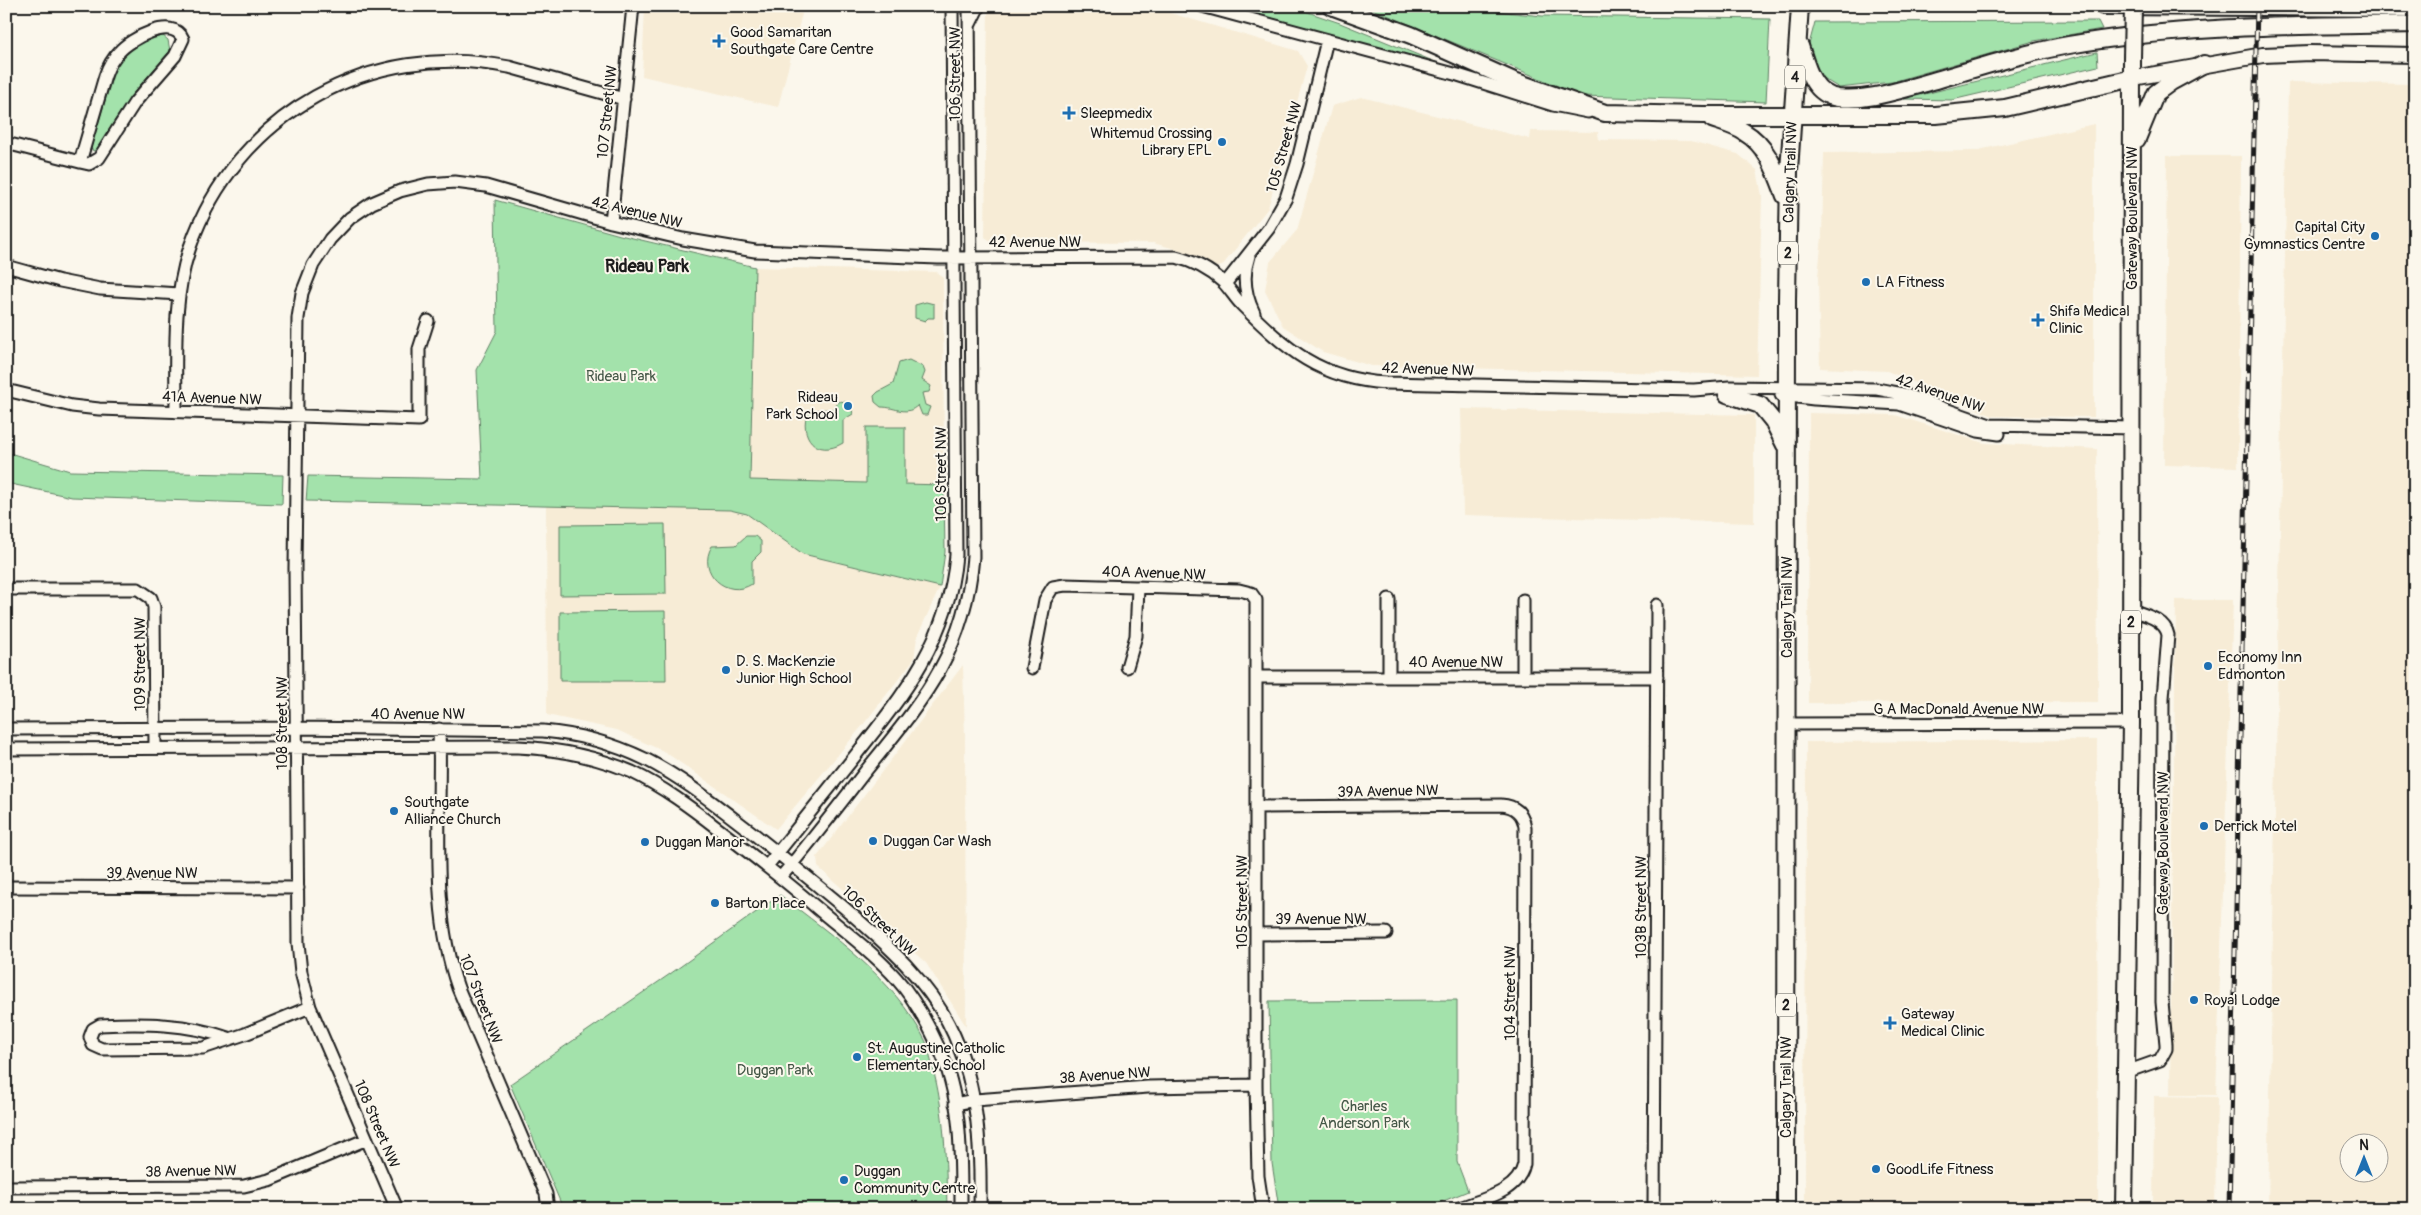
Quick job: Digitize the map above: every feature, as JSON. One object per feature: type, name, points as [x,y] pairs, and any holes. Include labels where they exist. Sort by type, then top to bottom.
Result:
[{"type":"highway","points":[[1330,6],[1411,35],[1514,81],[1605,113],[1703,116],[1897,116],[1975,111],[2034,102],[2133,78]]},
{"type":"highway","name":"Calgary Trail NW","points":[[1786,1209],[1789,205],[1792,115],[1800,6]]},
{"type":"highway","points":[[2102,6],[2415,8]]},
{"type":"highway","name":"Gateway Boulevard NW","points":[[2124,1209],[2131,723],[2133,6]]},
{"type":"highway","points":[[1797,40],[1809,74],[1820,89],[1836,98],[1850,98],[1886,94],[2033,53],[2109,38],[2172,30],[2415,24]]},
{"type":"highway","points":[[2132,151],[2156,93],[2171,82],[2204,64]]},
{"type":"highway","points":[[1703,116],[1744,132],[1757,142],[1771,160],[1789,205]]},
{"type":"highway","points":[[1727,394],[1751,400],[1764,409],[1773,421],[1787,450]]},
{"type":"main road","points":[[2133,78],[2256,56],[2310,53],[2415,55]]},
{"type":"street","name":"107 Street NW","points":[[611,222],[633,6]]},
{"type":"street","name":"106 Street NW","points":[[952,6],[956,555],[949,601],[937,638],[900,698],[767,866],[872,955],[897,979],[920,1011],[938,1044],[955,1104],[960,1140],[961,1209]]},
{"type":"street","name":"106 Street NW","points":[[781,877],[926,694],[948,655],[964,616],[973,557],[969,6]]},
{"type":"street","points":[[970,24],[979,6]]},
{"type":"street","points":[[1202,6],[1458,75],[1573,111],[1605,113]]},
{"type":"street","points":[[6,143],[84,163],[99,158],[135,102],[175,56],[183,38],[181,33],[175,30],[164,29],[152,31],[129,42],[110,63],[105,76],[84,163]]},
{"type":"street","name":"105 Street NW","points":[[1225,284],[1278,214],[1289,192],[1327,40]]},
{"type":"street","points":[[176,412],[176,318],[179,294],[190,248],[199,224],[231,168],[269,129],[310,99],[349,79],[389,68],[422,62],[469,61],[509,67],[624,99]]},
{"type":"street","name":"42 Avenue NW","points":[[339,228],[362,209],[383,197],[415,186],[444,182],[477,184],[611,222],[694,241],[755,251],[954,258],[1168,256],[1183,259],[1199,266],[1225,284],[1256,319],[1288,347],[1309,362],[1331,373],[1355,380],[1403,384],[1709,390],[1729,387],[1787,392],[1803,399],[1898,404],[1987,433],[2132,432]]},
{"type":"street","name":"108 Street NW","points":[[339,228],[313,265],[302,293],[297,330],[295,570],[299,957],[310,1006],[397,1209]]},
{"type":"street","name":"105 Street NW","points":[[1250,252],[1246,266],[1246,286],[1249,303],[1256,319]]},
{"type":"street","points":[[6,266],[60,281],[100,289],[179,294]]},
{"type":"street","name":"41A Avenue NW","points":[[6,390],[72,406],[99,410],[419,420],[419,349],[428,322]]},
{"type":"street","name":"42 Avenue NW","points":[[1709,390],[1727,394],[1787,392]]},
{"type":"street","name":"40A Avenue NW","points":[[1032,668],[1045,600],[1053,586],[1239,590],[1254,595]]},
{"type":"street","points":[[1127,667],[1136,636],[1138,587]]},
{"type":"street","name":"109 Street NW","points":[[6,589],[138,589],[151,598],[154,606],[155,747]]},
{"type":"street","name":"105 Street NW","points":[[1254,595],[1257,607],[1256,1085],[1258,1176],[1263,1209]]},
{"type":"street","points":[[1389,599],[1389,677]]},
{"type":"street","points":[[1522,676],[1523,600]]},
{"type":"street","name":"103B Street NW","points":[[1654,1209],[1657,605]]},
{"type":"street","name":"Gateway Boulevard NW","points":[[2126,1072],[2146,1067],[2160,1060],[2166,1050],[2162,1002],[2163,698],[2168,635],[2164,626],[2156,620],[2131,610]]},
{"type":"street","name":"40 Avenue NW","points":[[1256,677],[1656,677]]},
{"type":"street","name":"G A MacDonald Avenue NW","points":[[1787,724],[2131,723]]},
{"type":"street","name":"40 Avenue NW","points":[[6,729],[297,728],[551,731],[583,737],[644,759],[705,796],[792,864]]},
{"type":"street","name":"107 Street NW","points":[[439,729],[440,902],[448,956],[458,988],[546,1194],[548,1209]]},
{"type":"street","points":[[6,749],[439,746],[538,748],[574,753],[603,761],[657,785],[767,866]]},
{"type":"street","name":"39A Avenue NW","points":[[1256,807],[1508,805],[1518,811]]},
{"type":"street","name":"104 Street NW","points":[[1457,1209],[1506,1189],[1520,1177],[1525,1157],[1525,827],[1518,811]]},
{"type":"street","name":"106 Street NW","points":[[792,864],[884,942],[911,971],[935,1003],[954,1034],[975,1100],[980,1142],[980,1209]]},
{"type":"street","name":"39 Avenue NW","points":[[6,887],[298,888]]},
{"type":"street","name":"39 Avenue NW","points":[[1257,934],[1386,933]]},
{"type":"street","points":[[228,1038],[202,1029],[157,1024],[100,1025],[93,1029],[90,1036],[93,1045],[102,1049],[203,1048],[228,1038],[245,1034],[310,1006]]},
{"type":"street","name":"38 Avenue NW","points":[[955,1104],[975,1100],[1148,1086],[1256,1085]]},
{"type":"street","name":"38 Avenue NW","points":[[6,1187],[244,1186],[270,1180],[367,1139]]},
{"type":"shaded area","name":"Good Samaritan Southgate Care Centre","points":[[645,6],[804,6],[778,107],[642,76]]},
{"type":"shaded area","points":[[988,6],[1147,6],[1298,51],[1307,66],[1268,208],[1222,266],[1216,267],[1183,251],[1153,243],[992,242],[985,237]]},
{"type":"shaded area","points":[[2288,82],[2415,84],[2415,1209],[2268,1209]]},
{"type":"shaded area","points":[[1361,97],[1530,139],[1531,131],[1598,132],[1599,140],[1691,141],[1738,154],[1757,170],[1762,196],[1757,375],[1372,366],[1323,352],[1283,326],[1265,290],[1270,262],[1297,230],[1332,106]]},
{"type":"shaded area","points":[[2094,124],[2094,417],[1993,416],[1887,371],[1820,368],[1818,277],[1822,236],[1824,153],[1974,151]]},
{"type":"shaded area","points":[[2167,156],[2241,156],[2238,467],[2164,465]]},
{"type":"shaded area","name":"Rideau Park School","points":[[755,267],[937,272],[943,278],[944,485],[750,480]]},
{"type":"shaded area","points":[[1461,409],[1754,415],[1754,523],[1463,515]]},
{"type":"shaded area","points":[[1809,413],[1895,415],[1984,443],[2097,449],[2098,702],[1808,703]]},
{"type":"shaded area","name":"D. S. MacKenzie Junior High School","points":[[546,505],[730,510],[747,514],[803,554],[940,587],[917,637],[914,659],[863,725],[776,829],[665,752],[617,730],[547,715]]},
{"type":"shaded area","points":[[2176,600],[2233,600],[2216,1095],[2170,1095]]},
{"type":"shaded area","points":[[963,665],[966,1026],[926,963],[818,867],[817,857]]},
{"type":"shaded area","points":[[2097,740],[2098,1209],[1805,1209],[1806,742]]},
{"type":"shaded area","points":[[2154,1096],[2217,1097],[2215,1209],[2153,1209]]},
{"type":"green space","points":[[1228,6],[1290,6],[1340,23],[1445,66]]},
{"type":"green space","points":[[1365,6],[1450,6],[1542,16],[1770,19],[1766,102],[1582,96]]},
{"type":"green space","points":[[2098,21],[2102,29],[2034,41],[1892,82],[1839,88],[1821,77],[1807,52],[1815,22]]},
{"type":"green space","points":[[157,35],[162,35],[168,40],[170,51],[136,90],[98,149],[93,151],[91,147],[116,65],[134,47]]},
{"type":"green space","points":[[2097,52],[2098,66],[1952,100],[1904,99]]},
{"type":"green space","name":"Rideau Park","points":[[495,200],[620,235],[755,267],[750,480],[866,483],[866,427],[905,427],[905,484],[944,485],[945,552],[940,587],[803,554],[747,514],[730,510],[306,501],[308,476],[482,479],[477,370],[497,331]]},
{"type":"green space","points":[[926,302],[934,304],[934,318],[928,318],[925,321],[915,318],[915,305]]},
{"type":"green space","points":[[909,360],[923,367],[925,372],[922,380],[931,386],[929,392],[922,393],[925,405],[930,407],[927,415],[922,415],[918,405],[914,409],[901,411],[881,407],[875,402],[874,396],[878,392],[893,384],[899,363]]},
{"type":"green space","points":[[840,401],[850,403],[853,414],[843,420],[843,443],[825,448],[817,446],[808,436],[805,428],[808,410],[833,409]]},
{"type":"green space","points":[[6,452],[70,471],[283,475],[282,504],[72,497],[6,483]]},
{"type":"green space","points":[[665,524],[666,594],[560,595],[560,525]]},
{"type":"green space","points":[[746,536],[755,536],[761,541],[761,552],[752,561],[752,584],[742,588],[724,586],[711,574],[708,565],[708,556],[712,546],[736,545]]},
{"type":"green space","points":[[665,611],[666,681],[560,681],[560,612]]},
{"type":"green space","name":"Duggan Park","points":[[780,895],[841,943],[879,978],[912,1017],[925,1040],[940,1101],[947,1209],[561,1209],[562,1206],[510,1084],[670,974]]},
{"type":"green space","name":"Charles Anderson Park","points":[[1457,1000],[1457,1162],[1468,1191],[1424,1209],[1279,1209],[1272,1163],[1269,1001]]},
{"type":"railway","points":[[2229,1209],[2257,6]]},
{"type":"place","name":"Good Samaritan Southgate Care Centre","points":[[719,41]]},
{"type":"place","name":"Sleepmedix","points":[[1069,113]]},
{"type":"place","name":"Whitemud Crossing Library EPL","points":[[1222,142]]},
{"type":"place","name":"Capital City Gymnastics Centre","points":[[2375,236]]},
{"type":"place","name":"LA Fitness","points":[[1866,282]]},
{"type":"place","name":"Shifa Medical Clinic","points":[[2038,320]]},
{"type":"place","name":"Rideau Park School","points":[[848,406]]},
{"type":"place","name":"Economy Inn Edmonton","points":[[2208,666]]},
{"type":"place","name":"D. S. MacKenzie Junior High School","points":[[726,670]]},
{"type":"place","name":"Southgate Alliance Church","points":[[394,811]]},
{"type":"place","name":"Derrick Motel","points":[[2204,826]]},
{"type":"place","name":"Duggan Car Wash","points":[[873,841]]},
{"type":"place","name":"Duggan Manor","points":[[645,842]]},
{"type":"place","name":"Barton Place","points":[[715,903]]},
{"type":"place","name":"Royal Lodge","points":[[2194,1000]]},
{"type":"place","name":"Gateway Medical Clinic","points":[[1890,1023]]},
{"type":"place","name":"St. Augustine Catholic Elementary School","points":[[857,1057]]},
{"type":"place","name":"GoodLife Fitness","points":[[1876,1169]]},
{"type":"place","name":"Duggan Community Centre","points":[[844,1180]]},
{"type":"district","name":"Rideau Park","points":[[647,266]]}]
